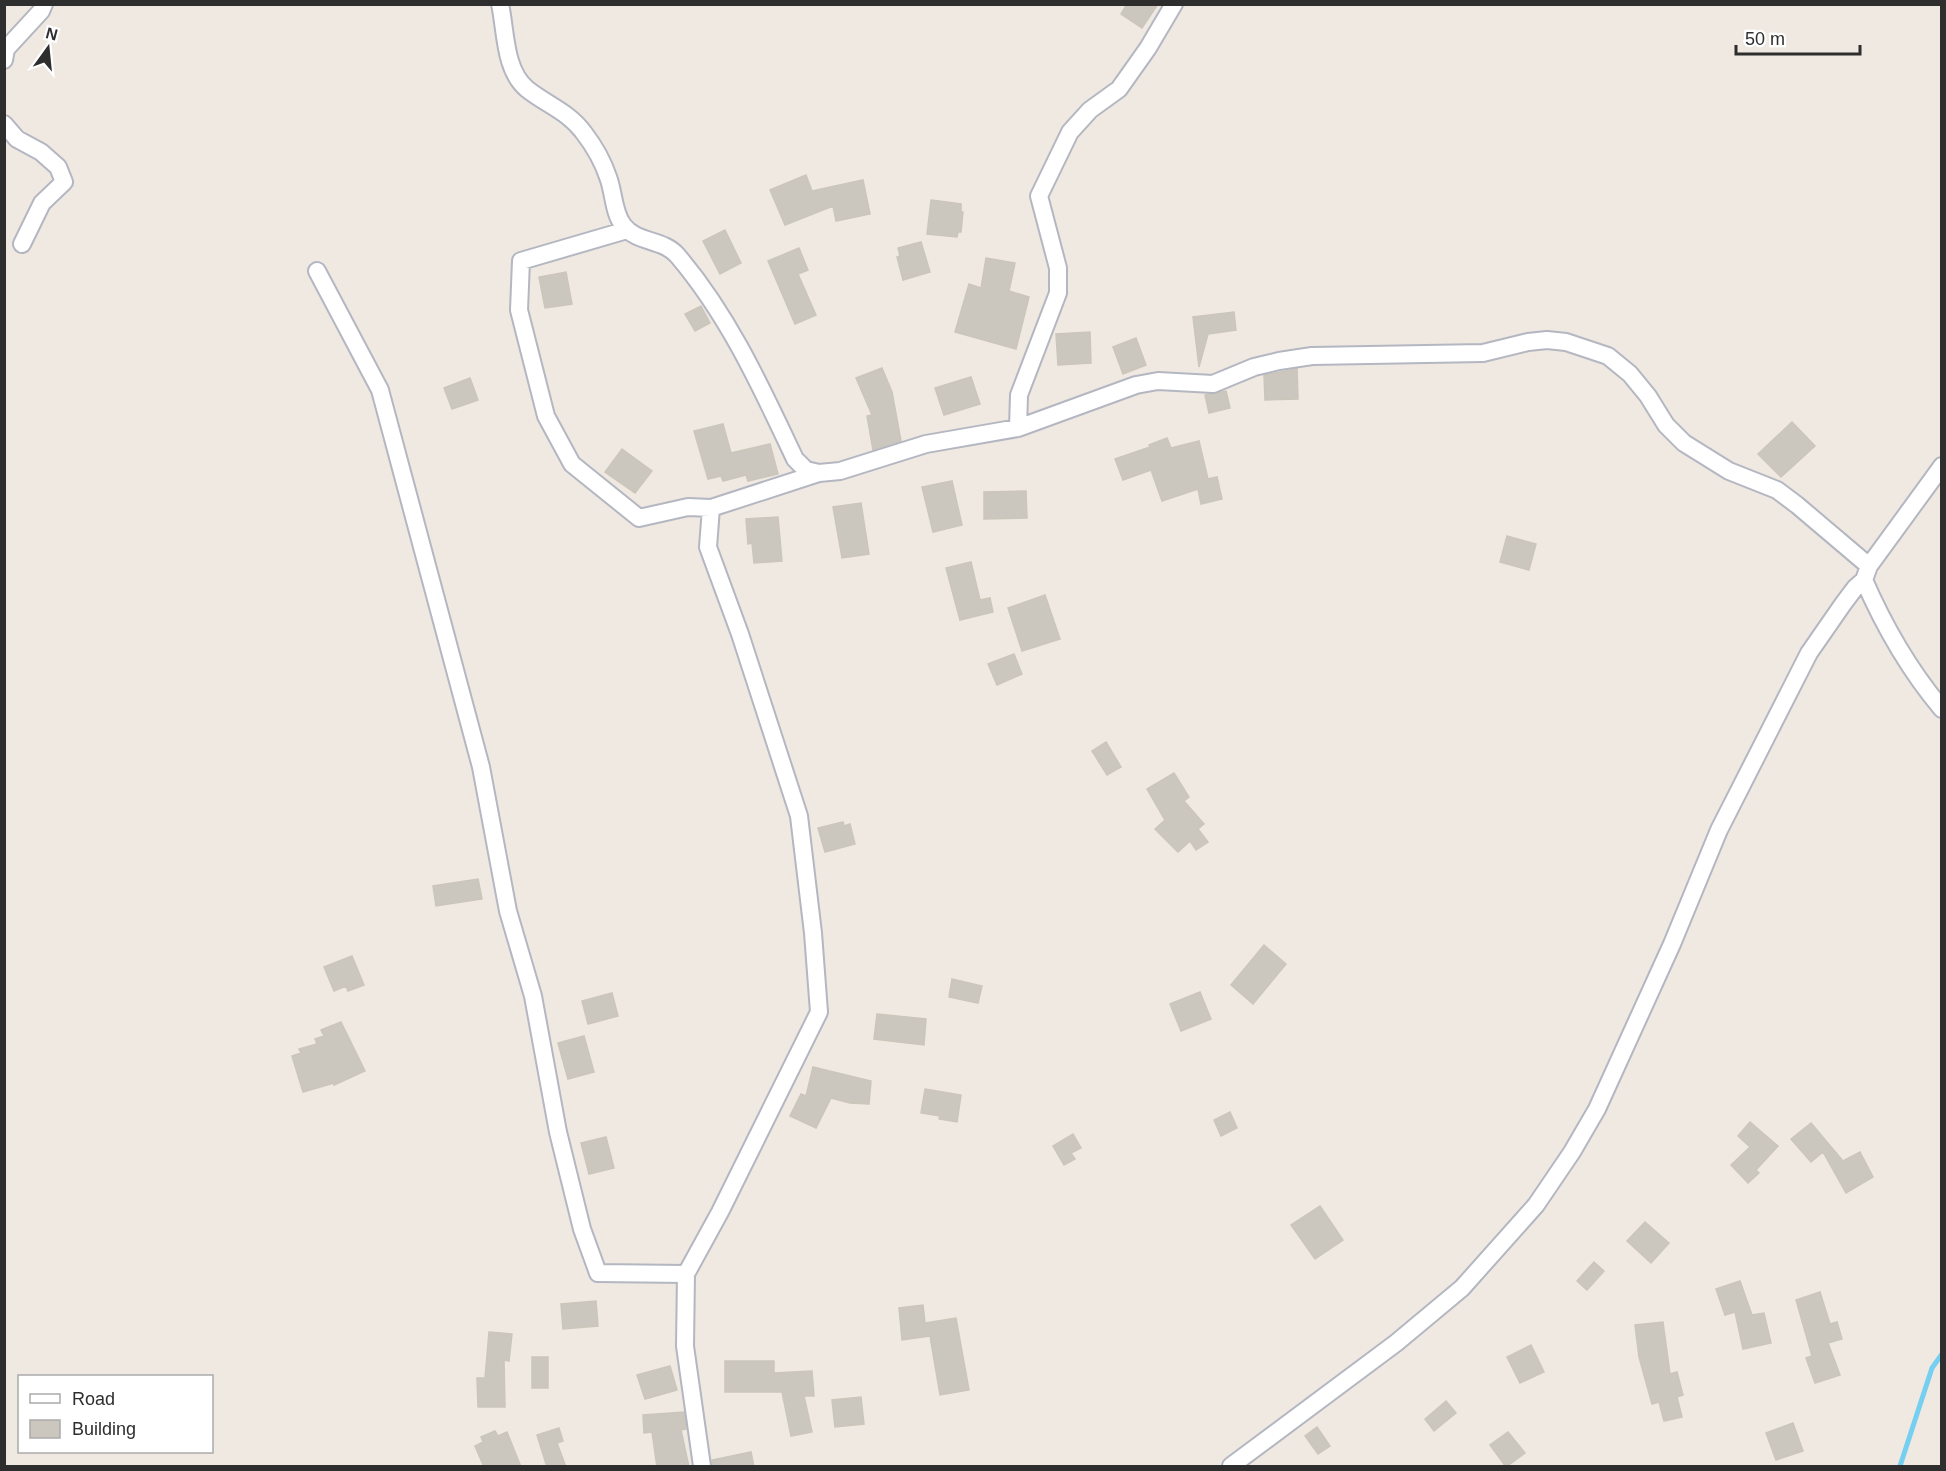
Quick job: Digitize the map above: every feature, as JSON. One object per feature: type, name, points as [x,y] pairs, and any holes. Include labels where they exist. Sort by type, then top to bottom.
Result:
[{"type":"street","points":[[4,60],[6,49],[41,11],[44,4]]},
{"type":"street","points":[[500,4],[510,62],[518,79],[527,89],[566,113],[592,144],[608,177],[618,215],[627,230],[674,252],[685,265],[729,325],[795,459],[806,470],[819,473]]},
{"type":"street","points":[[1018,428],[1019,395],[1058,293],[1058,268],[1039,195],[1070,132],[1090,110],[1119,89],[1148,48],[1174,4]]},
{"type":"street","points":[[4,124],[17,139],[41,152],[58,167],[64,182],[42,203],[22,244]]},
{"type":"street","points":[[627,230],[521,261],[519,310],[546,416],[572,464],[639,519],[688,507],[711,508],[819,473],[840,471],[926,444],[1018,428],[1136,386],[1158,381],[1213,384],[1254,367],[1312,356],[1483,353],[1528,342],[1547,340],[1566,342],[1608,356],[1630,374],[1648,396],[1666,425],[1684,443],[1729,471],[1777,490],[1797,505],[1866,573],[1885,624],[1923,687],[1941,709]]},
{"type":"street","points":[[317,272],[380,390],[481,767],[508,911],[533,996],[558,1132],[582,1230],[598,1273],[686,1275]]},
{"type":"street","points":[[1231,1467],[1396,1343],[1462,1288],[1536,1205],[1572,1152],[1597,1109],[1672,944],[1719,830],[1804,664],[1843,604],[1941,466]]},
{"type":"street","points":[[702,1467],[685,1346],[686,1275],[720,1212],[819,1012],[813,933],[799,816],[740,634],[708,547],[711,508]]},
{"type":"building","points":[[1127,4],[1158,4],[1142,28],[1121,14]]},
{"type":"building","points":[[806,175],[812,191],[863,180],[870,214],[836,221],[833,206],[785,225],[770,190]]},
{"type":"building","points":[[931,200],[961,204],[961,212],[963,212],[961,232],[958,232],[957,237],[927,234]]},
{"type":"building","points":[[725,230],[741,263],[720,274],[703,241]]},
{"type":"building","points":[[921,242],[930,272],[903,280],[897,257],[900,256],[898,248]]},
{"type":"building","points":[[799,248],[808,270],[798,274],[816,315],[795,324],[768,261]]},
{"type":"building","points":[[986,258],[1015,263],[1009,291],[1029,297],[1016,349],[955,332],[969,284],[981,288]]},
{"type":"building","points":[[566,272],[572,304],[545,308],[539,277]]},
{"type":"building","points":[[701,306],[710,323],[695,331],[685,314]]},
{"type":"building","points":[[1234,312],[1236,330],[1208,334],[1199,367],[1193,317]]},
{"type":"building","points":[[1090,332],[1091,363],[1058,365],[1056,334]]},
{"type":"building","points":[[1136,338],[1146,365],[1123,374],[1113,347]]},
{"type":"building","points":[[882,368],[892,392],[901,441],[873,450],[867,416],[872,415],[856,378]]},
{"type":"building","points":[[1297,369],[1298,399],[1265,400],[1264,375]]},
{"type":"building","points":[[971,377],[980,404],[944,415],[935,388]]},
{"type":"building","points":[[470,378],[478,400],[452,409],[444,388]]},
{"type":"building","points":[[1226,391],[1230,408],[1209,413],[1205,395]]},
{"type":"building","points":[[1792,422],[1815,446],[1781,477],[1758,454]]},
{"type":"building","points":[[723,424],[731,453],[770,444],[778,474],[748,481],[746,475],[723,481],[721,476],[708,479],[694,431]]},
{"type":"building","points":[[1167,438],[1171,448],[1199,441],[1208,479],[1217,477],[1222,499],[1201,504],[1198,489],[1162,501],[1151,470],[1123,480],[1115,459],[1150,447],[1149,445]]},
{"type":"building","points":[[622,449],[652,471],[635,493],[605,472]]},
{"type":"building","points":[[952,481],[962,525],[933,532],[922,487]]},
{"type":"building","points":[[1026,491],[1027,518],[984,519],[984,492]]},
{"type":"building","points":[[861,503],[869,554],[842,558],[833,507]]},
{"type":"building","points":[[778,517],[782,561],[754,563],[752,543],[748,544],[746,519]]},
{"type":"building","points":[[1507,536],[1536,544],[1529,570],[1500,562]]},
{"type":"building","points":[[971,562],[980,600],[990,598],[993,612],[960,620],[946,568]]},
{"type":"building","points":[[1045,595],[1060,639],[1022,651],[1008,608]]},
{"type":"building","points":[[1014,654],[1022,674],[997,685],[988,664]]},
{"type":"building","points":[[1106,742],[1121,767],[1107,775],[1092,751]]},
{"type":"building","points":[[1174,773],[1189,797],[1184,801],[1204,824],[1198,829],[1208,842],[1196,850],[1190,841],[1178,852],[1155,829],[1165,820],[1147,789]]},
{"type":"building","points":[[843,822],[844,826],[850,824],[855,844],[825,852],[818,828]]},
{"type":"building","points":[[478,879],[482,899],[436,906],[433,886]]},
{"type":"building","points":[[1264,945],[1286,964],[1253,1004],[1231,985]]},
{"type":"building","points":[[352,956],[364,985],[348,991],[346,986],[334,991],[324,967]]},
{"type":"building","points":[[952,979],[982,986],[978,1003],[949,997]]},
{"type":"building","points":[[1200,992],[1211,1019],[1181,1031],[1170,1004]]},
{"type":"building","points":[[612,993],[618,1016],[588,1024],[582,1001]]},
{"type":"building","points":[[877,1014],[926,1019],[924,1045],[874,1039]]},
{"type":"building","points":[[341,1022],[365,1071],[334,1085],[334,1083],[303,1092],[292,1056],[301,1053],[299,1049],[317,1044],[315,1039],[324,1036],[321,1030]]},
{"type":"building","points":[[584,1036],[594,1072],[568,1079],[558,1043]]},
{"type":"building","points":[[813,1067],[871,1081],[869,1104],[850,1103],[831,1098],[816,1128],[790,1116],[801,1094],[806,1096]]},
{"type":"building","points":[[925,1089],[961,1095],[957,1122],[921,1113]]},
{"type":"building","points":[[1230,1112],[1237,1128],[1221,1136],[1214,1120]]},
{"type":"building","points":[[1750,1122],[1778,1146],[1756,1170],[1759,1173],[1748,1183],[1731,1165],[1750,1147],[1738,1136]]},
{"type":"building","points":[[1811,1123],[1843,1161],[1860,1152],[1873,1177],[1846,1193],[1823,1152],[1811,1162],[1791,1139]]},
{"type":"building","points":[[1073,1134],[1081,1148],[1071,1153],[1075,1159],[1064,1165],[1053,1146]]},
{"type":"building","points":[[606,1137],[614,1168],[589,1174],[581,1143]]},
{"type":"building","points":[[1320,1206],[1343,1240],[1315,1259],[1291,1225]]},
{"type":"building","points":[[1645,1222],[1669,1243],[1651,1263],[1627,1241]]},
{"type":"building","points":[[1594,1262],[1604,1271],[1587,1290],[1577,1281]]},
{"type":"building","points":[[1740,1281],[1752,1315],[1764,1313],[1771,1343],[1743,1349],[1735,1312],[1725,1315],[1716,1289]]},
{"type":"building","points":[[1820,1292],[1830,1324],[1837,1322],[1842,1339],[1828,1343],[1840,1375],[1815,1383],[1806,1358],[1812,1356],[1796,1300]]},
{"type":"building","points":[[596,1301],[598,1326],[563,1329],[561,1304]]},
{"type":"building","points":[[923,1305],[925,1323],[956,1318],[969,1390],[940,1395],[930,1336],[902,1340],[899,1308]]},
{"type":"building","points":[[1663,1322],[1670,1374],[1677,1372],[1683,1395],[1677,1397],[1682,1417],[1664,1421],[1659,1402],[1652,1404],[1639,1357],[1635,1325]]},
{"type":"building","points":[[489,1332],[512,1334],[509,1361],[504,1360],[505,1407],[478,1407],[477,1378],[485,1378]]},
{"type":"building","points":[[1531,1345],[1544,1372],[1520,1383],[1507,1357]]},
{"type":"building","points":[[532,1357],[548,1357],[548,1388],[532,1388]]},
{"type":"building","points":[[725,1361],[774,1361],[774,1373],[812,1371],[814,1396],[804,1396],[812,1432],[791,1436],[782,1392],[725,1392]]},
{"type":"building","points":[[670,1366],[677,1390],[645,1399],[637,1375]]},
{"type":"building","points":[[861,1397],[864,1424],[835,1427],[832,1400]]},
{"type":"building","points":[[1446,1401],[1456,1413],[1434,1431],[1425,1419]]},
{"type":"building","points":[[684,1412],[686,1429],[681,1430],[689,1467],[657,1467],[652,1432],[644,1433],[643,1415]]},
{"type":"building","points":[[1793,1423],[1803,1451],[1776,1460],[1766,1433]]},
{"type":"building","points":[[1317,1427],[1330,1446],[1318,1454],[1305,1436]]},
{"type":"building","points":[[559,1428],[563,1441],[557,1443],[566,1467],[547,1467],[537,1435]]},
{"type":"building","points":[[495,1431],[498,1436],[507,1432],[521,1467],[484,1467],[475,1446],[483,1442],[481,1437]]},
{"type":"building","points":[[1508,1432],[1525,1453],[1506,1467],[1490,1445]]},
{"type":"building","points":[[751,1452],[754,1467],[712,1467],[712,1460]]},
{"type":"waterway","points":[[1900,1466],[1932,1368],[1942,1354]]}]
